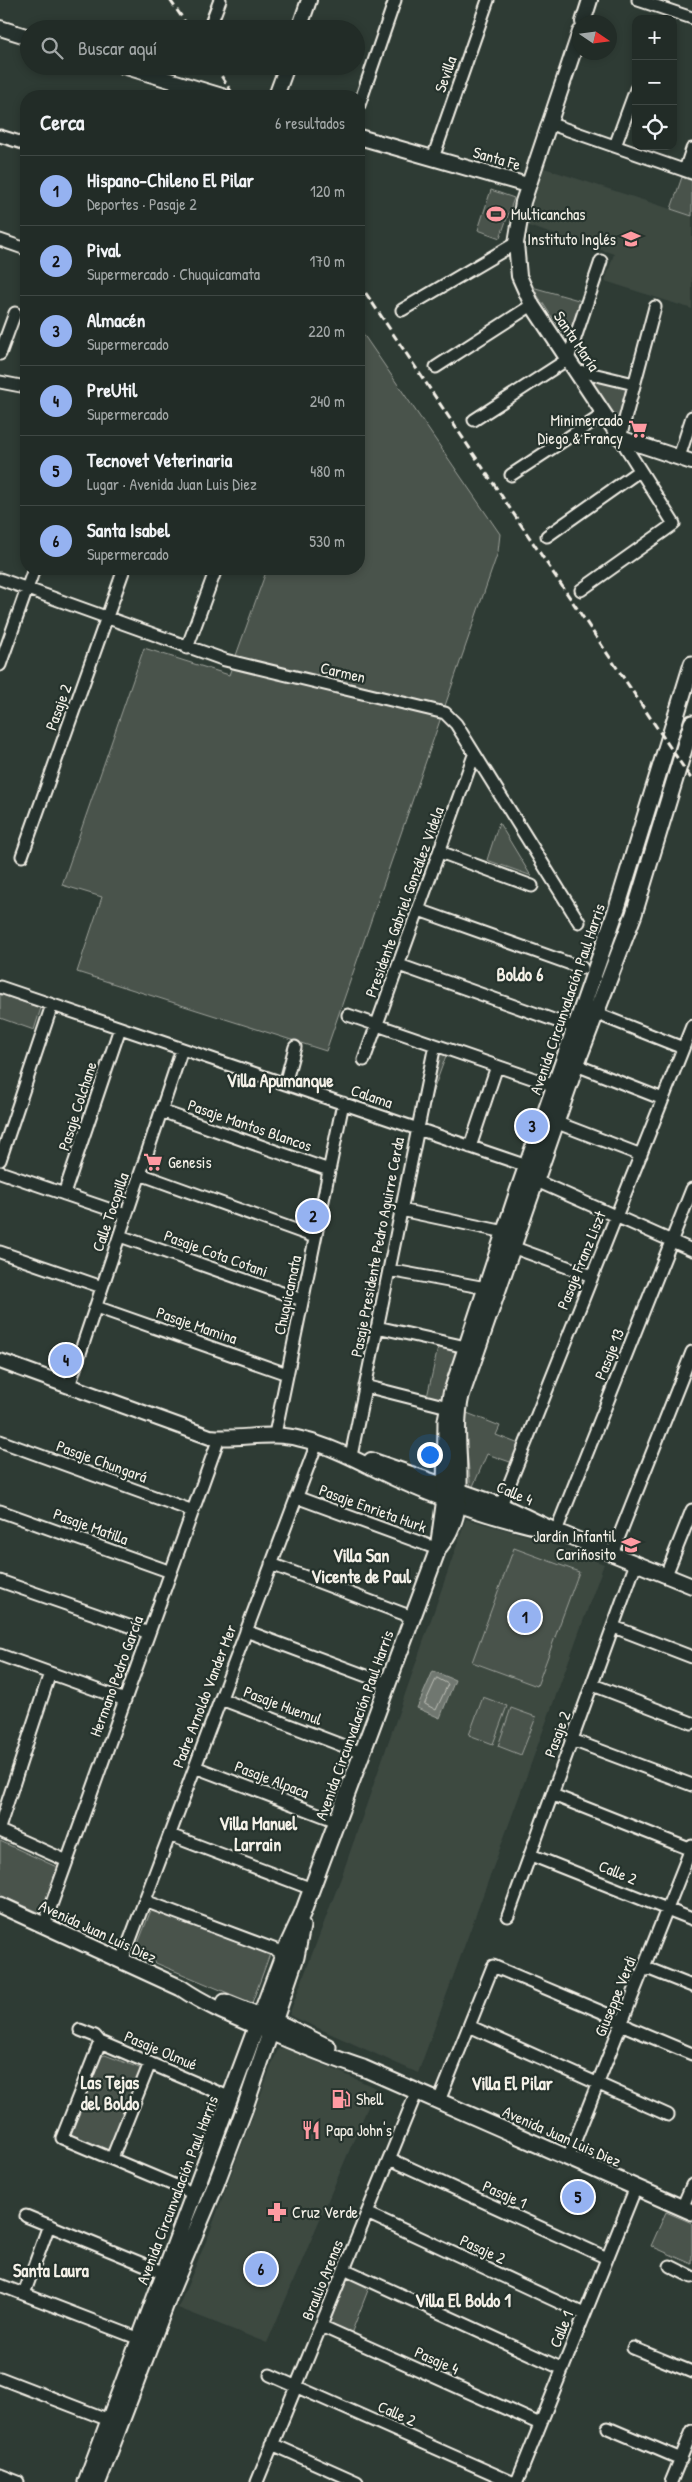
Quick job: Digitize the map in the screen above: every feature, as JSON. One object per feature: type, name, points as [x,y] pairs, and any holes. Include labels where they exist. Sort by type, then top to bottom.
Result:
[{"type":"main road","name":"Avenida Circunvalación Paul Harris","points":[[452,1494],[448,1407],[504,1232],[617,908],[692,664]]},
{"type":"main road","name":"Avenida Circunvalación Paul Harris","points":[[98,2482],[170,2293],[216,2184],[266,2024],[284,1953],[304,1912],[438,1550],[452,1494],[458,1408],[555,1122],[595,1013],[616,966],[634,914],[692,724]]},
{"type":"main road","name":"Avenida Juan Luis Diez","points":[[0,1905],[181,1988],[205,1994],[266,2024],[306,2036],[363,2068],[687,2210]]},
{"type":"main road","name":"Avenida Circunvalación Paul Harris","points":[[86,2482],[231,2098],[296,1957],[304,1912]]},
{"type":"street","points":[[212,20],[220,0]]},
{"type":"street","points":[[303,20],[309,0]]},
{"type":"street","points":[[364,90],[395,0]]},
{"type":"street","name":"Sevilla","points":[[433,158],[488,0]]},
{"type":"street","points":[[585,15],[590,0]]},
{"type":"street","points":[[638,0],[692,18]]},
{"type":"street","points":[[0,28],[20,34]]},
{"type":"street","name":"Santa Fe","points":[[365,139],[527,185],[572,55]]},
{"type":"street","points":[[153,75],[202,90]]},
{"type":"street","points":[[278,90],[284,75]]},
{"type":"street","points":[[615,146],[632,99]]},
{"type":"street","points":[[548,123],[688,171],[692,149]]},
{"type":"street","points":[[0,136],[20,142]]},
{"type":"street","name":"Santa María","points":[[527,185],[519,218],[516,244],[519,276],[532,306],[620,438]]},
{"type":"street","points":[[0,240],[20,247]]},
{"type":"street","points":[[402,310],[516,244]]},
{"type":"street","points":[[474,420],[572,365],[602,261]]},
{"type":"street","points":[[436,367],[532,306]]},
{"type":"street","points":[[582,590],[674,524],[620,438],[655,307]]},
{"type":"street","points":[[0,354],[15,313]]},
{"type":"street","points":[[572,365],[634,384]]},
{"type":"street","points":[[0,382],[20,386]]},
{"type":"street","points":[[511,475],[604,414]]},
{"type":"street","points":[[620,438],[686,460],[692,417]]},
{"type":"street","points":[[547,536],[640,471]]},
{"type":"street","points":[[0,665],[32,575]]},
{"type":"street","name":"Pasaje 2","points":[[22,856],[122,575]]},
{"type":"street","points":[[188,648],[214,575]]},
{"type":"street","name":"Carmen","points":[[0,579],[188,648],[245,665],[442,712],[453,719],[579,922]]},
{"type":"street","name":"Presidente Gabriel González Videla","points":[[364,1060],[474,755]]},
{"type":"street","points":[[440,852],[532,886]]},
{"type":"street","points":[[419,910],[582,968]]},
{"type":"street","points":[[398,965],[576,1028]]},
{"type":"street","name":"Calama","points":[[0,987],[527,1166]]},
{"type":"street","points":[[0,1160],[52,1005]]},
{"type":"street","points":[[595,1013],[683,1048]]},
{"type":"street","points":[[348,1015],[555,1086]]},
{"type":"street","name":"Pasaje Franz Liszt","points":[[501,1505],[692,1026]]},
{"type":"street","name":"Pasaje Colchane","points":[[64,1194],[120,1028]]},
{"type":"street","name":"Pasaje Presidente Pedro Aguirre Cerda","points":[[351,1456],[435,1045]]},
{"type":"street","points":[[285,1084],[295,1047]]},
{"type":"street","name":"Calle Tocopilla","points":[[69,1386],[182,1049]]},
{"type":"street","points":[[576,1065],[663,1099]]},
{"type":"street","points":[[470,1147],[497,1066]]},
{"type":"street","name":"Chuquicamata","points":[[275,1434],[342,1104]]},
{"type":"street","name":"Pasaje Mantos Blancos","points":[[161,1111],[329,1170]]},
{"type":"street","points":[[555,1122],[641,1155]]},
{"type":"street","points":[[527,1166],[535,1180],[616,1218],[692,1250]]},
{"type":"street","points":[[0,1172],[126,1215]]},
{"type":"street","points":[[140,1174],[315,1237]]},
{"type":"street","name":"Pasaje 13","points":[[556,1531],[692,1188]]},
{"type":"street","points":[[401,1210],[504,1232]]},
{"type":"street","name":"Pasaje Cota Cotani","points":[[120,1236],[302,1300]]},
{"type":"street","points":[[512,1247],[592,1276]]},
{"type":"street","points":[[0,1252],[102,1287]]},
{"type":"street","points":[[389,1270],[486,1288]]},
{"type":"street","name":"Pasaje Mamina","points":[[96,1307],[287,1374]]},
{"type":"street","points":[[377,1327],[466,1347]]},
{"type":"street","points":[[612,1554],[692,1352]]},
{"type":"street","points":[[0,1361],[210,1437],[275,1434],[316,1443],[351,1456],[397,1480],[452,1494]]},
{"type":"street","points":[[365,1386],[448,1407]]},
{"type":"street","name":"Hermano Pedro García","points":[[44,1925],[220,1438]]},
{"type":"street","name":"Pasaje Chungará","points":[[0,1441],[193,1511]]},
{"type":"street","name":"Padre Arnoldo Vander Mer","points":[[122,1962],[316,1443]]},
{"type":"street","name":"Calle 4","points":[[452,1494],[500,1518],[556,1531]]},
{"type":"street","name":"Calle 4","points":[[452,1494],[501,1505],[556,1531],[692,1586]]},
{"type":"street","name":"Pasaje Enrieta Hurk","points":[[296,1497],[438,1550]]},
{"type":"street","points":[[666,1575],[692,1510]]},
{"type":"street","name":"Pasaje Matilla","points":[[0,1511],[171,1572]]},
{"type":"street","points":[[271,1564],[412,1617]]},
{"type":"street","name":"Pasaje 2","points":[[508,1916],[636,1564]]},
{"type":"street","points":[[0,1580],[149,1633]]},
{"type":"street","points":[[614,1627],[692,1657]]},
{"type":"street","points":[[246,1631],[388,1684]]},
{"type":"street","points":[[0,1655],[125,1700]]},
{"type":"street","points":[[0,1825],[50,1673]]},
{"type":"street","points":[[593,1685],[692,1723]]},
{"type":"street","name":"Pasaje Huemul","points":[[221,1699],[362,1753]]},
{"type":"street","points":[[572,1740],[692,1785]]},
{"type":"street","name":"Pasaje Alpaca","points":[[195,1767],[337,1821]]},
{"type":"street","points":[[553,1795],[692,1849]]},
{"type":"street","points":[[0,1832],[67,1861]]},
{"type":"street","points":[[170,1835],[312,1889]]},
{"type":"street","name":"Giuseppe Verdi","points":[[568,2158],[692,1849]]},
{"type":"street","name":"Calle 2","points":[[531,1855],[692,1919]]},
{"type":"street","points":[[145,1901],[284,1953]]},
{"type":"street","points":[[439,2101],[493,1966],[609,2015],[630,2028],[692,2054]]},
{"type":"street","points":[[644,1967],[692,1986]]},
{"type":"street","points":[[469,2026],[668,2115]]},
{"type":"street","name":"Pasaje Olmué","points":[[80,2030],[95,2036],[100,2042],[231,2098]]},
{"type":"street","points":[[100,2042],[62,2138],[195,2194]]},
{"type":"street","points":[[112,2158],[150,2063]]},
{"type":"street","name":"Braulio Arenas","points":[[257,2482],[417,2091]]},
{"type":"street","name":"Pasaje 1","points":[[390,2159],[607,2258]]},
{"type":"street","points":[[687,2210],[692,2186]]},
{"type":"street","name":"Calle 1","points":[[517,2482],[636,2187]]},
{"type":"street","name":"Pasaje 2","points":[[367,2213],[584,2314]]},
{"type":"street","points":[[26,2216],[165,2273]]},
{"type":"street","points":[[24,2294],[49,2225]]},
{"type":"street","points":[[670,2266],[692,2277]]},
{"type":"street","points":[[344,2269],[563,2368]]},
{"type":"street","points":[[0,2285],[140,2339]]},
{"type":"street","name":"Pasaje 4","points":[[321,2326],[540,2424]]},
{"type":"street","points":[[633,2348],[692,2372]]},
{"type":"street","name":"Calle 2","points":[[270,2375],[512,2482]]},
{"type":"street","points":[[0,2378],[109,2420]]},
{"type":"street","points":[[608,2428],[681,2459]]},
{"type":"street","points":[[671,2482],[692,2432]]},
{"type":"street","points":[[272,2444],[357,2482]]},
{"type":"street","points":[[0,2475],[18,2482]]},
{"type":"shaded area","name":"Instituto Inglés","points":[[544,168],[692,216],[692,309],[605,281],[614,254],[525,225]]},
{"type":"shaded area","points":[[682,177],[692,181],[692,216],[671,209]]},
{"type":"shaded area","name":"Multicanchas","points":[[491,190],[514,198],[500,238],[478,230]]},
{"type":"shaded area","points":[[532,287],[582,301],[570,344]]},
{"type":"shaded area","points":[[365,337],[500,534],[498,552],[326,1051],[77,972],[102,897],[62,885],[144,648],[229,675],[265,575],[365,575]]},
{"type":"shaded area","points":[[585,376],[626,388],[617,424]]},
{"type":"shaded area","points":[[499,823],[531,876],[487,860]]},
{"type":"shaded area","points":[[0,994],[41,1008],[34,1030],[0,1018]]},
{"type":"shaded area","points":[[439,1050],[447,1053],[429,1102]]},
{"type":"shaded area","points":[[439,1343],[462,1348],[445,1400],[427,1397]]},
{"type":"shaded area","points":[[467,1413],[500,1426],[496,1435],[519,1444],[513,1463],[487,1454],[471,1491],[464,1420]]},
{"type":"shaded area","points":[[466,1519],[536,1538],[604,1564],[418,2073],[289,2015],[342,1875]]},
{"type":"shaded area","points":[[514,1548],[579,1572],[537,1686],[472,1662]]},
{"type":"shaded area","points":[[483,1697],[507,1706],[493,1744],[469,1735]]},
{"type":"shaded area","points":[[511,1708],[536,1717],[521,1755],[498,1746]]},
{"type":"shaded area","points":[[0,1841],[59,1868],[43,1914],[0,1895]]},
{"type":"shaded area","points":[[151,1910],[270,1954],[252,2003],[134,1954]]},
{"type":"shaded area","points":[[286,2048],[376,2088],[267,2343],[178,2308],[209,2234],[278,2049]]},
{"type":"shaded area","points":[[105,2055],[142,2069],[114,2147],[108,2150],[72,2135],[71,2131],[100,2057]]},
{"type":"shaded area","points":[[666,2212],[692,2223],[692,2264],[651,2246]]},
{"type":"shaded area","points":[[347,2275],[370,2285],[351,2334],[328,2324]]},
{"type":"water","points":[[433,1671],[455,1680],[440,1718],[417,1708]]},
{"type":"railway","points":[[170,0],[184,20]]},
{"type":"railway","points":[[221,75],[230,90]]},
{"type":"railway","points":[[365,292],[692,780]]},
{"type":"place","name":"Multicanchas","points":[[496,214]]},
{"type":"place","name":"Instituto Inglés","points":[[631,239]]},
{"type":"place","name":"Minimercado Diego & Francy","points":[[638,429]]},
{"type":"place","name":"Almacén","points":[[532,1126]]},
{"type":"place","name":"Genesis","points":[[153,1162]]},
{"type":"place","name":"Pival","points":[[313,1216]]},
{"type":"place","name":"PreUtil","points":[[66,1360]]},
{"type":"place","name":"Jardín Infantil Cariñosito","points":[[631,1545]]},
{"type":"place","name":"Hispano-Chileno El Pilar","points":[[525,1617]]},
{"type":"place","name":"Shell","points":[[341,2099]]},
{"type":"place","name":"Papa John's","points":[[311,2130]]},
{"type":"place","name":"Tecnovet Veterinaria","points":[[578,2197]]},
{"type":"place","name":"Cruz Verde","points":[[277,2212]]},
{"type":"place","name":"Santa Isabel","points":[[261,2269]]},
{"type":"district","name":"Boldo 6","points":[[520,974]]},
{"type":"district","name":"Villa Apumanque","points":[[280,1080]]},
{"type":"district","name":"Villa San Vicente de Paul","points":[[361,1565]]},
{"type":"district","name":"Villa Manuel Larrain","points":[[258,1834]]},
{"type":"district","name":"Villa El Pilar","points":[[512,2083]]},
{"type":"district","name":"Las Tejas del Boldo","points":[[110,2092]]},
{"type":"district","name":"Santa Laura","points":[[51,2270]]},
{"type":"district","name":"Villa El Boldo 1","points":[[463,2300]]}]
